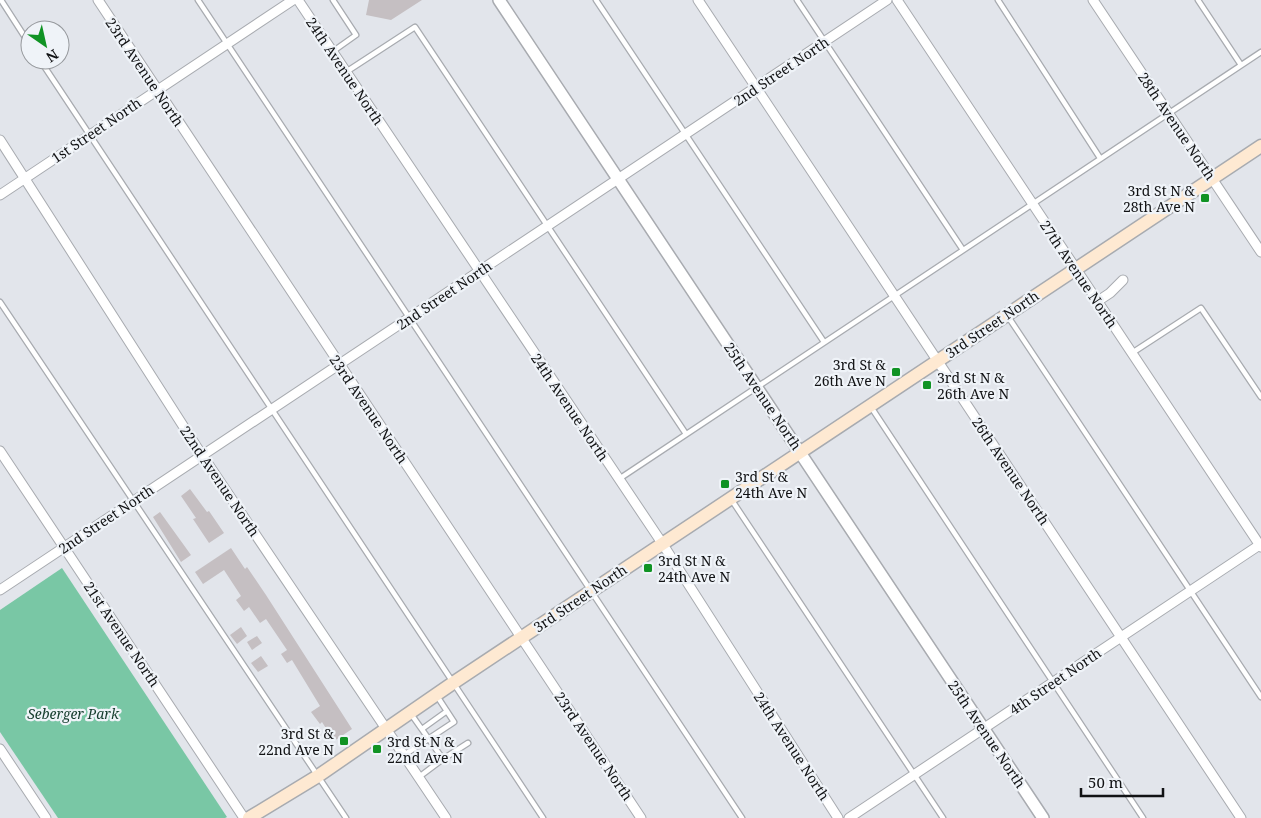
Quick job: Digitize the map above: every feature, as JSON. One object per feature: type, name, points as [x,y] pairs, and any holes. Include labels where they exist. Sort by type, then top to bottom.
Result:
[{"type":"main road","name":"3rd Street North","points":[[250,818],[318,776],[521,637],[1261,146]]},
{"type":"street","name":"23rd Avenue North","points":[[98,0],[641,818]]},
{"type":"street","name":"1st Street North","points":[[0,194],[292,0]]},
{"type":"street","name":"24th Avenue North","points":[[298,0],[662,544],[838,818]]},
{"type":"street","name":"25th Avenue North","points":[[499,0],[1043,818]]},
{"type":"street","name":"26th Avenue North","points":[[698,0],[1241,818]]},
{"type":"street","name":"2nd Street North","points":[[0,590],[887,0]]},
{"type":"street","name":"27th Avenue North","points":[[897,0],[1260,545]]},
{"type":"street","name":"28th Avenue North","points":[[1094,0],[1261,252]]},
{"type":"street","name":"22nd Avenue North","points":[[0,140],[203,455],[446,818]]},
{"type":"street","points":[[1098,301],[1110,293],[1123,280]]},
{"type":"street","name":"21st Avenue North","points":[[0,451],[244,818]]},
{"type":"street","name":"4th Street North","points":[[849,818],[1260,545]]},
{"type":"street","points":[[0,749],[46,818]]},
{"type":"lane","points":[[1,0],[20,29]]},
{"type":"lane","points":[[198,0],[742,818]]},
{"type":"lane","points":[[332,52],[356,35],[333,0]]},
{"type":"lane","points":[[596,0],[824,342]]},
{"type":"lane","points":[[797,0],[963,250]]},
{"type":"lane","points":[[998,0],[1100,158]]},
{"type":"lane","points":[[1198,0],[1242,65]]},
{"type":"lane","points":[[346,72],[415,27],[686,434]]},
{"type":"lane","points":[[618,479],[1261,52]]},
{"type":"lane","points":[[46,70],[543,818]]},
{"type":"lane","points":[[0,302],[346,818]]},
{"type":"lane","points":[[1132,353],[1201,308],[1261,397]]},
{"type":"lane","points":[[1007,314],[1261,697]]},
{"type":"lane","points":[[870,406],[1143,818]]},
{"type":"lane","points":[[731,498],[943,818]]},
{"type":"lane","points":[[404,755],[454,722],[436,694]]},
{"type":"lane","points":[[422,729],[448,711]]},
{"type":"lane","points":[[411,712],[443,759]]},
{"type":"lane","points":[[419,777],[468,743]]},
{"type":"green space","name":"Seberger Park","points":[[62,568],[227,817],[58,818],[0,732],[0,610]]},
{"type":"building","points":[[369,0],[422,0],[391,20],[366,15]]},
{"type":"building","points":[[190,489],[207,512],[209,511],[224,533],[209,543],[193,519],[196,518],[181,496]]},
{"type":"building","points":[[160,512],[191,555],[181,562],[153,517]]},
{"type":"building","points":[[231,548],[266,595],[352,729],[334,741],[322,722],[320,724],[311,712],[320,706],[292,660],[287,663],[281,654],[287,650],[266,619],[260,623],[249,607],[244,611],[236,600],[241,596],[224,570],[203,584],[195,572]]},
{"type":"building","points":[[241,627],[247,636],[237,644],[230,635]]},
{"type":"building","points":[[257,636],[262,643],[252,650],[247,642]]},
{"type":"building","points":[[261,656],[268,666],[258,672],[251,663]]},
{"type":"place","name":"3rd St N & 28th Ave N","points":[[1205,198]]},
{"type":"place","name":"3rd St & 26th Ave N","points":[[896,372]]},
{"type":"place","name":"3rd St N & 26th Ave N","points":[[927,385]]},
{"type":"place","name":"3rd St & 24th Ave N","points":[[725,484]]},
{"type":"place","name":"3rd St N & 24th Ave N","points":[[648,568]]},
{"type":"place","name":"3rd St & 22nd Ave N","points":[[344,741]]},
{"type":"place","name":"3rd St N & 22nd Ave N","points":[[377,749]]}]
